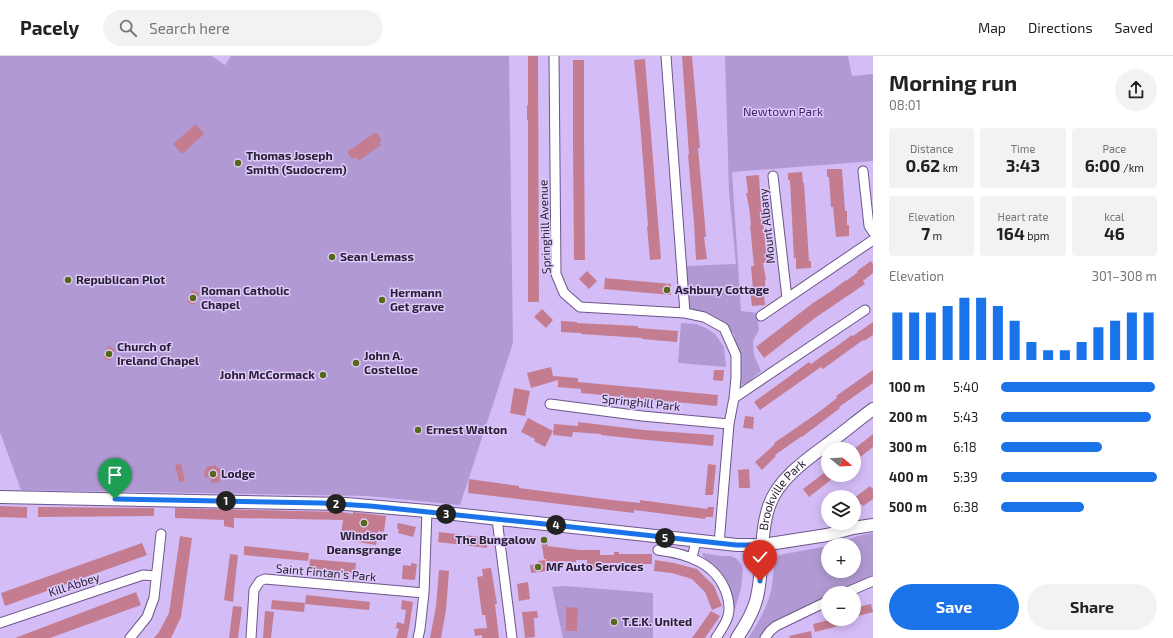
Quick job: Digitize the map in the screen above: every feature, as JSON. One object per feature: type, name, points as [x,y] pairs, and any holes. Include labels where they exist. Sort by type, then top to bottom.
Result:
[{"type":"main road","name":"Brookville Park","points":[[737,638],[757,599],[760,581],[764,526],[769,505],[776,492],[799,465],[873,409]]},
{"type":"main road","points":[[0,497],[321,503],[370,506],[736,545],[762,545],[827,535],[853,528],[873,525]]},
{"type":"street","name":"Springhill Avenue","points":[[554,56],[556,274],[564,293],[580,308],[685,313],[704,317],[724,328],[736,356],[736,378],[729,424],[719,544]]},
{"type":"street","points":[[666,56],[685,313]]},
{"type":"street","points":[[863,171],[869,226],[873,232]]},
{"type":"street","name":"Mount Albany","points":[[773,176],[787,298]]},
{"type":"street","points":[[761,316],[873,240]]},
{"type":"street","points":[[734,398],[865,310]]},
{"type":"street","name":"Springhill Park","points":[[550,404],[642,416],[729,424]]},
{"type":"street","points":[[418,638],[424,593],[427,511]]},
{"type":"street","points":[[498,519],[512,638]]},
{"type":"street","points":[[130,638],[147,617],[154,598],[160,534]]},
{"type":"street","points":[[692,558],[696,541]]},
{"type":"street","points":[[658,550],[673,552],[692,558],[708,567],[717,575],[725,589],[730,609],[727,620],[716,638]]},
{"type":"street","name":"Kill Abbey","points":[[0,623],[143,575],[156,576]]},
{"type":"street","name":"Saint Fintan's Park","points":[[251,638],[254,590],[260,581],[265,580],[424,593]]},
{"type":"street","points":[[861,586],[873,581]]},
{"type":"street","points":[[765,638],[776,626],[821,604]]},
{"type":"green space","points":[[0,56],[212,56],[225,65],[231,56],[509,56],[513,343],[460,505],[367,496],[21,490],[0,432]]},
{"type":"green space","name":"Newtown Park","points":[[725,56],[848,56],[852,76],[873,74],[873,161],[732,172],[741,311],[757,313],[759,330],[753,341],[754,355],[761,371],[747,383],[738,386],[740,362],[734,334],[721,321],[713,316],[691,310],[688,305],[686,266],[736,264],[729,192]]},
{"type":"green space","points":[[681,323],[696,324],[715,334],[724,347],[726,367],[678,363]]},
{"type":"green space","points":[[873,533],[873,578],[854,586],[821,586],[821,601],[762,638],[748,638],[765,609],[771,591],[775,563],[779,555],[821,547],[821,578],[861,578],[861,538],[852,538]]},
{"type":"green space","points":[[702,553],[731,556],[737,559],[741,564],[743,569],[741,589],[735,609],[733,609],[730,591],[725,579],[720,572],[706,560]]},
{"type":"green space","points":[[565,586],[653,593],[653,638],[563,638],[552,587]]},
{"type":"building","points":[[528,56],[538,56],[539,302],[528,302]]},
{"type":"building","points":[[682,56],[692,56],[706,237],[704,237],[707,259],[696,260]]},
{"type":"building","points":[[645,59],[661,259],[650,260],[634,60]]},
{"type":"building","points":[[573,60],[584,60],[585,260],[574,260]]},
{"type":"building","points":[[196,124],[204,134],[182,154],[173,144]]},
{"type":"building","points":[[376,132],[382,140],[379,142],[381,145],[358,161],[356,157],[352,159],[347,152]]},
{"type":"building","points":[[827,169],[842,169],[845,211],[847,211],[849,236],[836,237]]},
{"type":"building","points":[[802,172],[809,261],[811,261],[811,268],[796,269],[796,258],[794,258],[790,180],[788,180],[788,173]]},
{"type":"building","points":[[759,175],[767,262],[763,263],[766,280],[765,287],[763,287],[765,305],[752,306],[750,291],[753,290],[751,266],[754,266],[751,225],[746,193],[748,193],[746,176]]},
{"type":"building","points":[[871,261],[873,264],[873,273],[863,281],[865,284],[815,318],[764,358],[756,347]]},
{"type":"building","points":[[587,271],[597,281],[589,289],[579,279]]},
{"type":"building","points":[[605,278],[671,284],[671,295],[604,289]]},
{"type":"building","name":"Roman Catholic Chapel","points":[[192,290],[199,293],[194,305],[187,302]]},
{"type":"building","points":[[542,309],[553,320],[546,328],[534,317]]},
{"type":"building","points":[[561,321],[638,326],[638,328],[678,331],[677,342],[561,332]]},
{"type":"building","points":[[873,322],[873,335],[864,341],[863,340],[823,369],[821,367],[760,410],[754,402],[809,362],[811,364]]},
{"type":"building","name":"Church of Ireland Chapel","points":[[108,346],[115,349],[110,361],[103,358]]},
{"type":"building","points":[[551,367],[553,376],[578,378],[578,382],[718,395],[717,406],[581,393],[581,389],[558,387],[558,380],[531,388],[527,373]]},
{"type":"building","points":[[714,370],[724,370],[723,381],[713,380]]},
{"type":"building","points":[[873,370],[873,383],[839,407],[840,408],[802,437],[775,455],[776,456],[762,470],[755,462],[775,444],[774,443],[819,412],[837,398],[836,396]]},
{"type":"building","points":[[514,388],[530,391],[525,416],[510,413]]},
{"type":"building","points":[[745,416],[754,417],[753,429],[743,428]]},
{"type":"building","points":[[528,418],[553,431],[545,447],[534,441],[535,439],[521,432]]},
{"type":"building","points":[[578,422],[644,430],[714,435],[713,446],[573,432],[572,437],[553,435],[554,424],[578,426]]},
{"type":"building","points":[[873,434],[873,447],[861,456],[861,443]]},
{"type":"building","points":[[181,464],[185,481],[179,482],[175,465]]},
{"type":"building","points":[[708,464],[716,465],[713,495],[705,495]]},
{"type":"building","name":"Lodge","points":[[216,465],[217,468],[220,468],[222,477],[219,478],[220,482],[211,483],[210,477],[205,478],[204,471],[207,470],[206,467]]},
{"type":"building","points":[[749,469],[750,488],[739,488],[738,470]]},
{"type":"building","points":[[821,475],[821,482],[828,482],[809,497],[803,489]]},
{"type":"building","points":[[469,479],[519,486],[519,488],[612,500],[640,503],[640,500],[707,509],[708,507],[714,507],[713,517],[706,517],[705,519],[634,510],[634,513],[468,493]]},
{"type":"building","points":[[870,486],[873,489],[873,499],[863,506],[861,504],[861,493]]},
{"type":"building","points":[[0,506],[27,507],[27,518],[0,517]]},
{"type":"building","points":[[38,507],[154,508],[154,516],[38,517]]},
{"type":"building","points":[[175,508],[342,512],[353,514],[353,512],[386,516],[384,532],[378,531],[376,545],[340,539],[343,520],[234,518],[234,528],[224,526],[224,520],[175,518]]},
{"type":"building","points":[[398,523],[416,527],[413,537],[398,533]]},
{"type":"building","points":[[439,532],[488,538],[487,548],[438,542]]},
{"type":"building","points":[[180,536],[192,538],[181,617],[171,638],[154,638],[159,632],[169,613]]},
{"type":"building","points":[[541,539],[548,540],[547,546],[580,550],[600,550],[600,555],[614,555],[614,552],[619,552],[619,554],[652,554],[652,564],[599,563],[599,569],[587,568],[587,560],[576,560],[576,562],[546,561],[546,559],[544,559]]},
{"type":"building","points":[[142,543],[147,555],[5,606],[1,593]]},
{"type":"building","points":[[244,546],[309,553],[308,561],[244,555]]},
{"type":"building","points":[[230,554],[238,555],[233,602],[224,600]]},
{"type":"building","points":[[310,559],[356,563],[355,573],[309,569]]},
{"type":"building","points":[[545,560],[546,571],[531,573],[530,565],[538,564],[538,561]]},
{"type":"building","points":[[655,560],[697,569],[714,586],[722,606],[712,610],[705,592],[692,579],[672,573],[654,571]]},
{"type":"building","points":[[411,563],[417,564],[415,580],[402,579],[403,565],[411,566]]},
{"type":"building","points":[[491,568],[497,604],[495,604],[499,638],[482,638],[482,635],[475,636],[474,629],[487,628],[485,615],[482,615],[477,577],[483,576],[482,569]]},
{"type":"building","points":[[439,570],[449,571],[446,610],[441,638],[430,638],[436,606]]},
{"type":"building","points":[[528,582],[530,599],[519,601],[517,584]]},
{"type":"building","points":[[136,592],[141,605],[50,638],[15,638]]},
{"type":"building","points":[[306,595],[370,602],[369,610],[305,604]]},
{"type":"building","points":[[272,600],[305,603],[304,612],[271,609]]},
{"type":"building","points":[[402,600],[413,602],[410,622],[407,638],[396,638],[399,629],[396,628],[397,622],[404,624],[406,610],[401,609]]},
{"type":"building","points":[[871,604],[873,612],[861,615],[861,606]]},
{"type":"building","points":[[233,606],[242,607],[238,638],[229,638]]},
{"type":"building","points":[[566,607],[578,608],[577,631],[566,631]]},
{"type":"building","points":[[265,611],[274,612],[271,638],[263,638]]},
{"type":"building","points":[[537,611],[538,618],[534,618],[535,637],[525,638],[522,612]]},
{"type":"building","points":[[711,611],[720,616],[705,638],[692,638]]},
{"type":"building","points":[[821,622],[821,626],[839,626],[815,632],[813,624]]},
{"type":"building","points":[[811,631],[812,638],[790,638],[789,636]]},
{"type":"place","name":"Thomas Joseph Smith (Sudocrem)","points":[[238,163]]},
{"type":"place","name":"Sean Lemass","points":[[332,257]]},
{"type":"place","name":"Republican Plot","points":[[68,280]]},
{"type":"place","name":"Ashbury Cottage","points":[[667,290]]},
{"type":"place","name":"Roman Catholic Chapel","points":[[193,298]]},
{"type":"place","name":"Hermann Get grave","points":[[382,300]]},
{"type":"place","name":"Church of Ireland Chapel","points":[[109,354]]},
{"type":"place","name":"John A. Costelloe","points":[[356,363]]},
{"type":"place","name":"John McCormack","points":[[323,375]]},
{"type":"place","name":"Ernest Walton","points":[[418,430]]},
{"type":"place","name":"Lodge","points":[[213,474]]},
{"type":"place","name":"Windsor Deansgrange","points":[[364,523]]},
{"type":"place","name":"The Bungalow","points":[[544,540]]},
{"type":"place","name":"MF Auto Services","points":[[538,567]]},
{"type":"place","name":"T.E.K. United","points":[[614,622]]},
{"type":"route","points":[[115,499],[321,503],[370,506],[736,545],[762,545],[760,581]]}]
